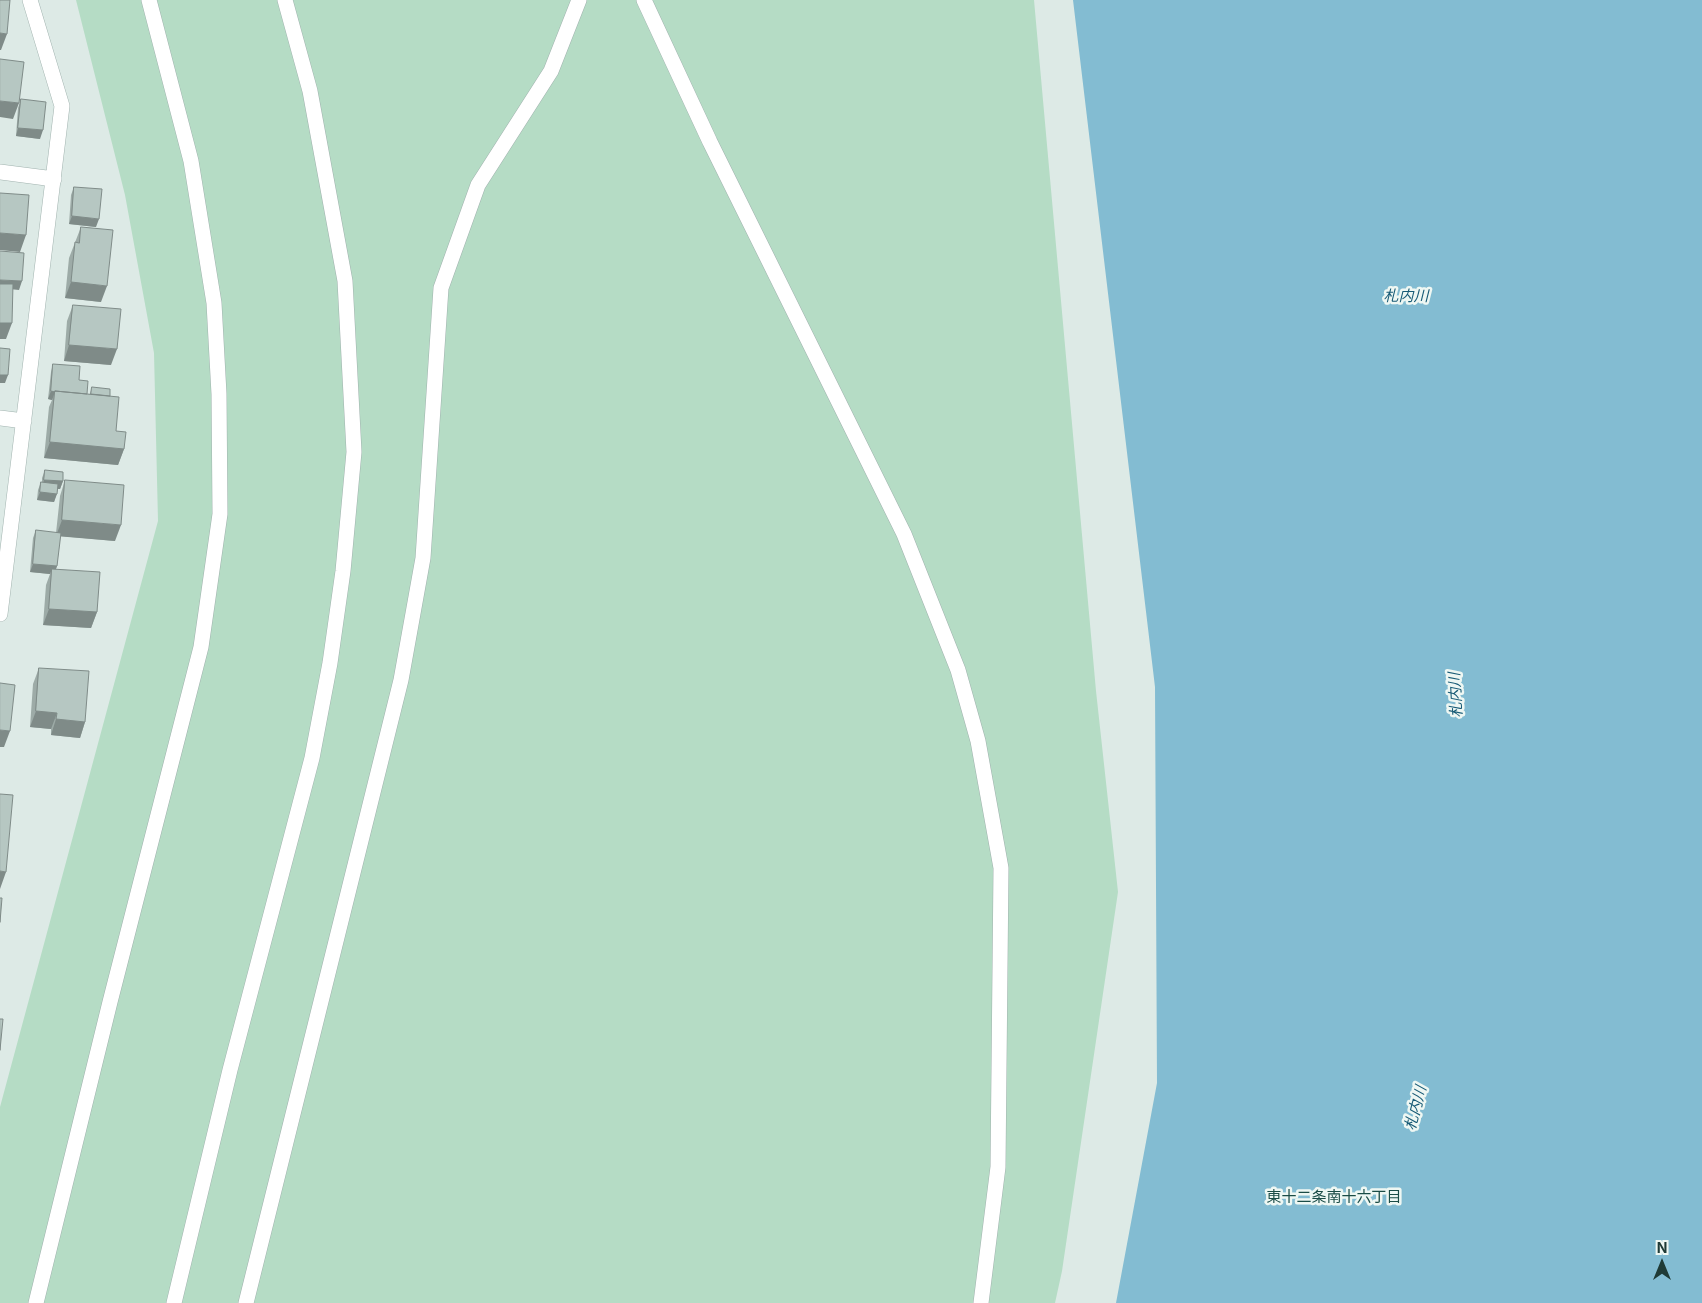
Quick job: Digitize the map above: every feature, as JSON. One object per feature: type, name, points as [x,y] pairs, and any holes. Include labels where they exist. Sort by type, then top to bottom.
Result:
[{"type":"street","points":[[0,614],[62,106],[30,0]]},
{"type":"street","points":[[36,1303],[201,646],[220,514],[214,303],[191,160],[149,0]]},
{"type":"street","points":[[174,1303],[232,1060],[312,758],[330,663],[343,571],[354,452],[345,282],[310,92],[285,0]]},
{"type":"street","points":[[246,1303],[402,680],[423,558],[441,288],[478,185],[551,71],[579,0]]},
{"type":"street","points":[[644,0],[710,142],[904,534],[958,670],[978,741],[1001,868],[998,1167],[981,1303]]},
{"type":"street","points":[[0,172],[54,179]]},
{"type":"street","points":[[0,418],[24,421]]},
{"type":"green space","points":[[76,0],[1034,0],[1096,691],[1118,892],[1062,1271],[1055,1303],[0,1303],[0,1107],[158,521],[154,353],[125,195]]},
{"type":"water","name":"札内川","points":[[1073,0],[1702,0],[1702,1303],[1116,1303],[1157,1083],[1155,687]]},
{"type":"building","points":[[0,0],[10,0],[7,34],[0,33]]},
{"type":"building","points":[[0,59],[24,62],[19,103],[0,101]]},
{"type":"building","points":[[21,99],[46,102],[43,130],[18,128]]},
{"type":"building","points":[[74,187],[102,189],[99,219],[72,216]]},
{"type":"building","points":[[0,193],[29,195],[26,235],[0,233]]},
{"type":"building","points":[[81,227],[113,230],[107,286],[71,282],[75,242],[79,243]]},
{"type":"building","points":[[0,251],[24,253],[22,281],[0,280]]},
{"type":"building","points":[[0,284],[13,284],[12,323],[0,323]]},
{"type":"building","points":[[73,305],[121,309],[117,349],[69,345]]},
{"type":"building","points":[[0,348],[10,349],[8,375],[0,375]]},
{"type":"building","points":[[53,364],[80,366],[79,380],[88,381],[87,394],[51,391]]},
{"type":"building","points":[[92,387],[110,389],[110,396],[91,394]]},
{"type":"building","points":[[55,391],[119,397],[116,431],[126,432],[124,449],[50,442]]},
{"type":"building","points":[[45,470],[63,472],[63,481],[44,480]]},
{"type":"building","points":[[65,480],[124,485],[121,525],[62,520]]},
{"type":"building","points":[[41,482],[58,484],[57,494],[40,492]]},
{"type":"building","points":[[36,530],[61,533],[57,566],[33,564]]},
{"type":"building","points":[[52,569],[100,572],[97,612],[49,609]]},
{"type":"building","points":[[39,668],[89,671],[85,722],[56,719],[57,713],[36,711]]},
{"type":"building","points":[[0,683],[15,685],[10,731],[0,730]]},
{"type":"building","points":[[0,794],[13,795],[6,872],[0,871]]},
{"type":"building","points":[[0,898],[2,898],[0,922]]},
{"type":"building","points":[[0,1019],[3,1019],[0,1050]]},
{"type":"district","name":"東十二条南十六丁目","points":[[1334,1197]]}]
